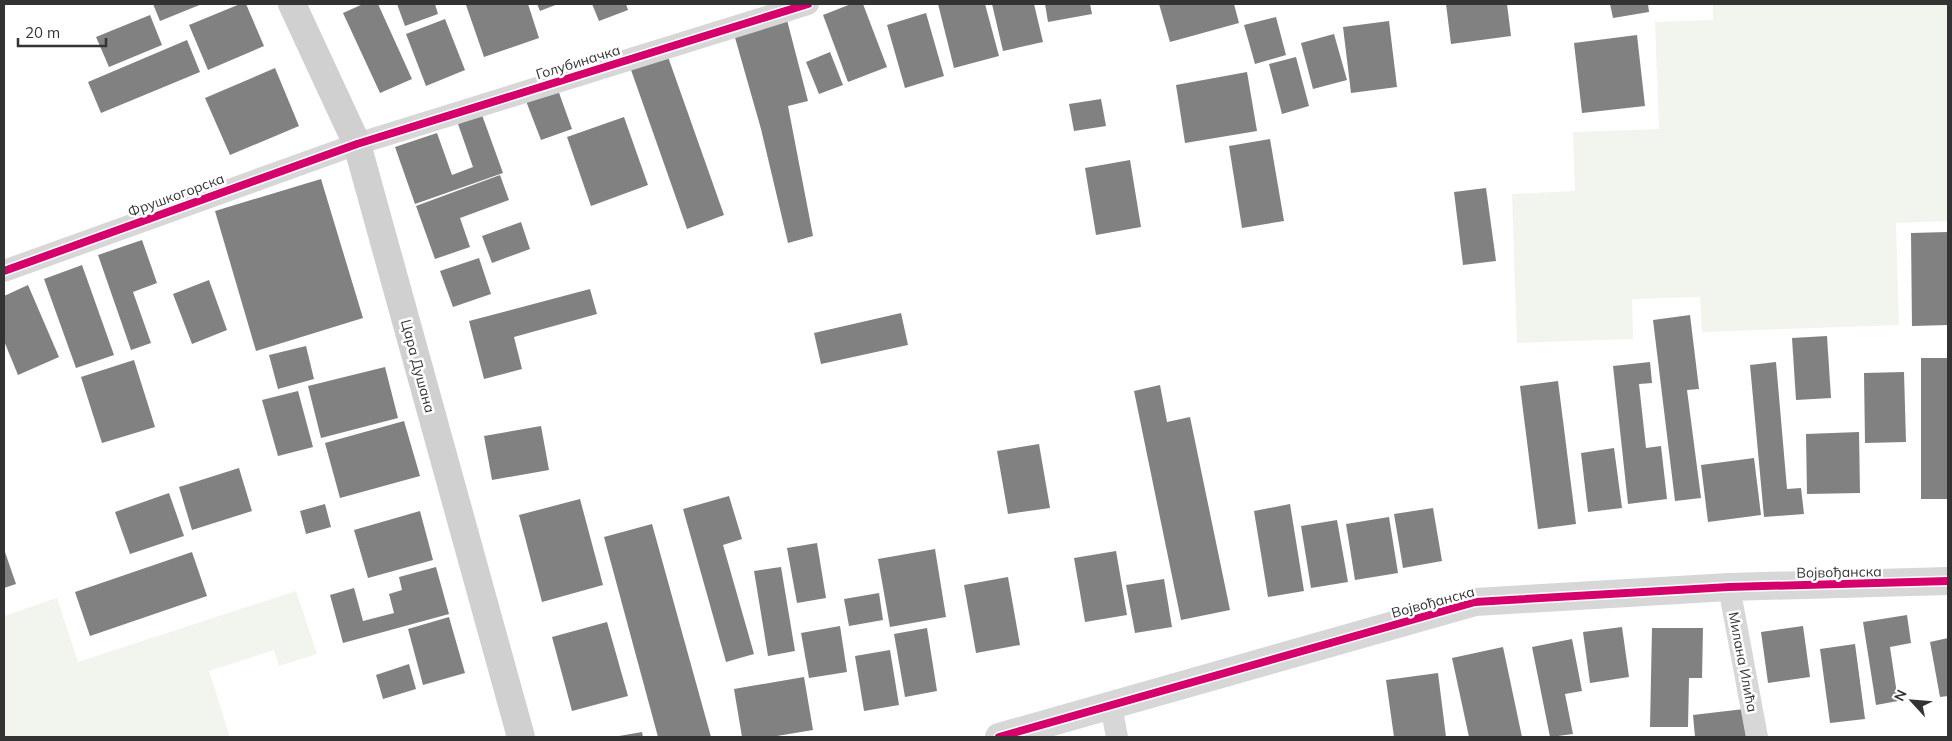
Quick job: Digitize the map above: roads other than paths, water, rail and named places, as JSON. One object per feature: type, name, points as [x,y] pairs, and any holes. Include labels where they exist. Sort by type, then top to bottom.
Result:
[{"type":"main road","name":"Цара Душана","points":[[292,4],[357,144],[521,737]]},
{"type":"street","name":"Голубиначка","points":[[357,144],[808,4]]},
{"type":"street","name":"Фрушкогорска","points":[[4,271],[357,144]]},
{"type":"street","name":"Војвођанска","points":[[999,737],[1475,602],[1729,587],[1948,581]]},
{"type":"street","name":"Милана Илића","points":[[1729,587],[1757,737]]},
{"type":"street","points":[[1111,706],[1117,737]]}]
